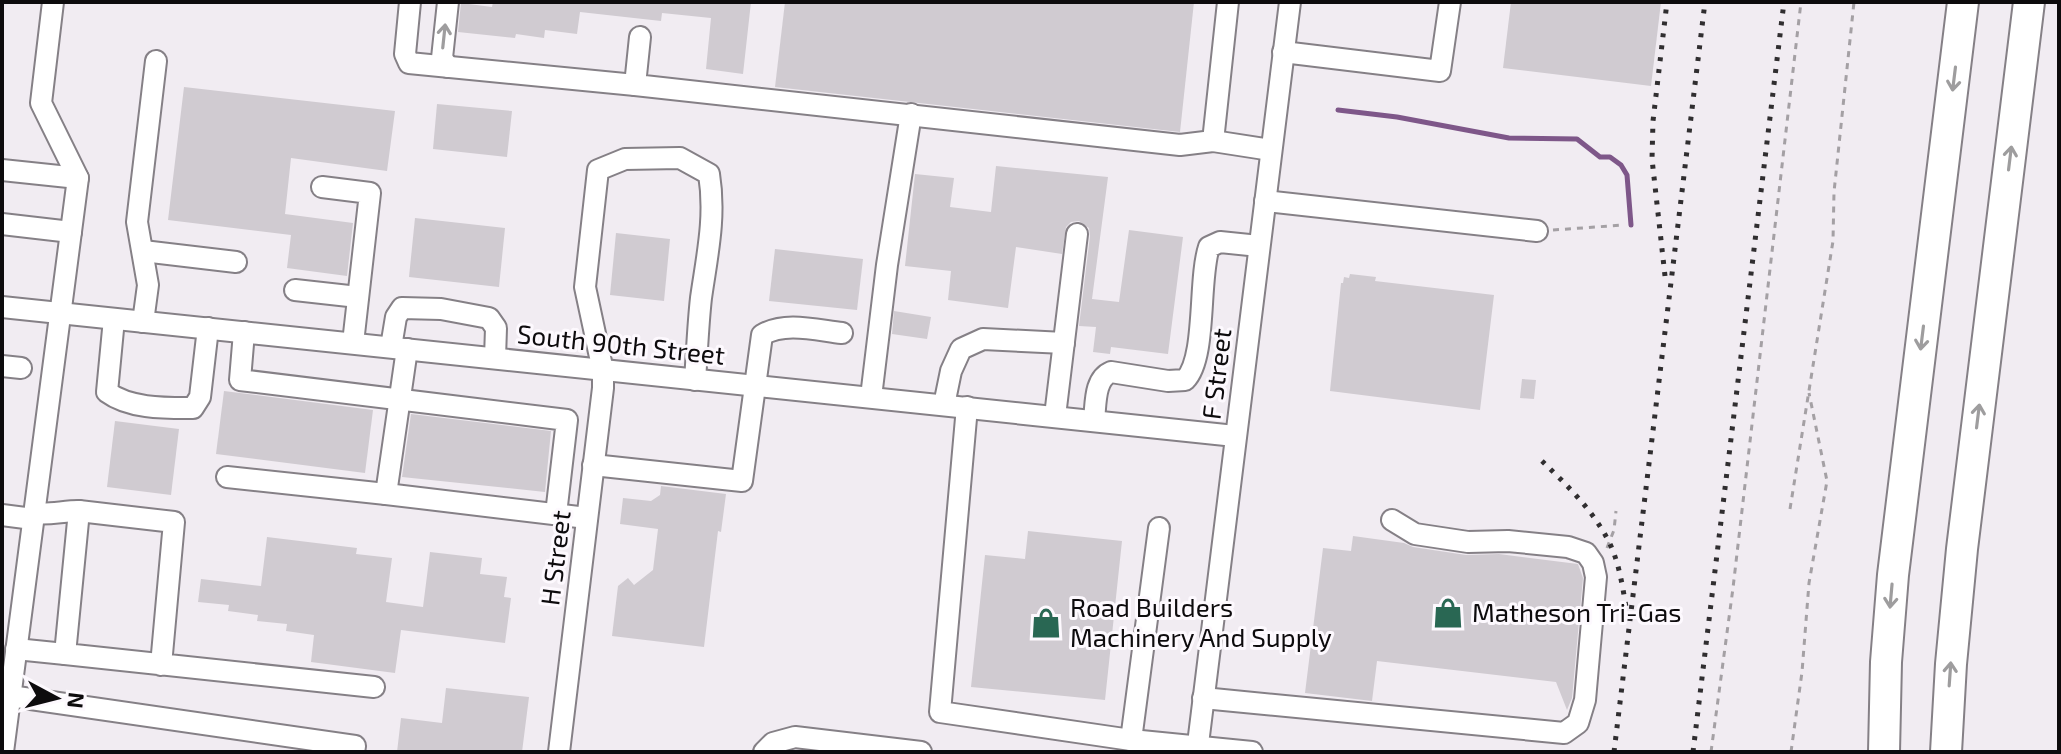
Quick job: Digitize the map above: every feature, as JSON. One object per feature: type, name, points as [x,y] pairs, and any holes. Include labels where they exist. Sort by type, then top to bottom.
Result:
[{"type":"highway","points":[[1884,752],[1886,662],[1893,575],[1963,2]]},
{"type":"highway","points":[[1946,752],[1960,563],[2029,2]]},
{"type":"street","points":[[3,752],[10,696],[11,614],[38,516],[78,178],[41,103],[53,2]]},
{"type":"street","points":[[410,2],[406,60],[409,63],[1180,145],[1213,141],[1271,150]]},
{"type":"street","points":[[448,2],[442,58],[448,67]]},
{"type":"street","points":[[1213,141],[1228,2]]},
{"type":"street","name":"F Street","points":[[1198,749],[1290,2]]},
{"type":"street","points":[[1283,52],[1440,71],[1450,2]]},
{"type":"street","points":[[635,85],[640,37]]},
{"type":"street","points":[[143,322],[148,285],[137,222],[156,61]]},
{"type":"street","points":[[871,397],[887,265],[911,114]]},
{"type":"street","name":"H Street","points":[[559,752],[603,371],[585,287],[598,170],[625,159],[680,158],[709,174],[714,203],[701,299],[695,380]]},
{"type":"street","points":[[2,170],[78,178]]},
{"type":"street","points":[[322,187],[370,193],[353,343]]},
{"type":"street","points":[[1265,201],[1537,231]]},
{"type":"street","points":[[2,224],[71,232]]},
{"type":"street","points":[[1055,416],[1077,234]]},
{"type":"street","points":[[1094,420],[1099,384],[1104,375],[1111,372],[1168,381],[1185,380],[1190,375],[1194,369],[1209,247],[1220,242],[1259,246]]},
{"type":"street","points":[[143,251],[236,262]]},
{"type":"street","points":[[295,290],[358,297]]},
{"type":"street","name":"South 90th Street","points":[[2,307],[1235,436]]},
{"type":"street","points":[[386,494],[398,401],[396,317],[402,308],[441,309],[489,318],[496,328],[495,358]]},
{"type":"street","points":[[114,319],[107,392],[120,401],[172,408],[193,408],[200,397],[208,328]]},
{"type":"street","points":[[593,465],[742,481],[762,335],[773,328],[784,327],[842,333]]},
{"type":"street","points":[[244,332],[240,380],[567,420],[556,514]]},
{"type":"street","points":[[944,405],[951,371],[961,349],[983,339],[1064,343]]},
{"type":"street","points":[[967,407],[940,712],[1198,749],[1252,752]]},
{"type":"street","points":[[227,477],[587,518]]},
{"type":"street","points":[[2,515],[38,516],[57,510],[78,517],[174,522],[161,665]]},
{"type":"street","points":[[65,654],[78,517]]},
{"type":"street","points":[[1203,698],[1564,733],[1578,723],[1585,700],[1596,577],[1593,563],[1586,553],[1568,547],[1508,541],[1468,542],[1415,534],[1392,520]]},
{"type":"street","points":[[1131,740],[1159,528]]},
{"type":"street","points":[[11,655],[65,654],[374,687]]},
{"type":"street","points":[[10,696],[355,746],[354,752]]},
{"type":"street","points":[[764,752],[773,743],[795,737],[921,752]]},
{"type":"path","points":[[1711,752],[1801,2]]},
{"type":"path","points":[[1790,509],[1791,487],[1833,241],[1834,192],[1854,2]]},
{"type":"path","points":[[1537,231],[1624,225]]},
{"type":"path","points":[[1791,752],[1802,672],[1809,583],[1827,481],[1809,389]]},
{"type":"path","points":[[1593,563],[1609,544],[1616,511]]},
{"type":"building","points":[[493,2],[751,2],[743,74],[706,69],[711,18],[662,13],[661,21],[580,12],[577,34],[545,30],[544,38],[516,34],[515,38],[458,32],[461,3],[492,7]]},
{"type":"building","points":[[785,2],[1194,2],[1180,132],[775,87]]},
{"type":"building","points":[[1511,2],[1661,2],[1651,86],[1503,68]]},
{"type":"building","points":[[184,87],[395,111],[387,171],[291,158],[285,214],[353,223],[347,276],[287,268],[291,235],[168,220]]},
{"type":"building","points":[[437,104],[512,111],[507,157],[433,149]]},
{"type":"building","points":[[996,166],[1108,177],[1092,299],[1119,302],[1129,230],[1183,237],[1168,354],[1111,347],[1110,354],[1093,352],[1096,327],[1079,326],[1090,236],[1089,228],[1079,221],[1071,222],[1066,227],[1062,254],[1016,247],[1008,308],[948,300],[951,271],[905,266],[915,174],[954,178],[950,207],[991,212]]},
{"type":"building","points":[[415,218],[505,228],[499,287],[409,277]]},
{"type":"building","points":[[616,233],[670,239],[664,301],[610,295]]},
{"type":"building","points":[[775,249],[863,259],[857,310],[769,301]]},
{"type":"building","points":[[1350,274],[1376,277],[1375,281],[1494,295],[1480,410],[1330,391],[1341,283]]},
{"type":"building","points":[[894,311],[931,317],[927,339],[892,334]]},
{"type":"building","points":[[1522,379],[1536,380],[1534,399],[1520,398]]},
{"type":"building","points":[[224,391],[373,410],[365,473],[216,454]]},
{"type":"building","points":[[411,414],[551,431],[545,492],[402,477]]},
{"type":"building","points":[[115,421],[179,429],[171,495],[107,487]]},
{"type":"building","points":[[661,486],[726,494],[721,532],[718,531],[704,647],[612,636],[618,586],[628,578],[634,585],[653,570],[658,529],[620,524],[623,498],[651,501],[660,495]]},
{"type":"building","name":"Road Builders Machinery And Supply","points":[[1028,531],[1122,541],[1105,700],[971,687],[985,555],[1025,559]]},
{"type":"building","name":"Matheson Tri-Gas","points":[[1353,536],[1466,555],[1499,554],[1578,564],[1583,578],[1572,698],[1567,710],[1556,682],[1377,661],[1372,701],[1305,693],[1323,548],[1351,551]]},
{"type":"building","points":[[267,537],[357,548],[356,554],[392,558],[386,602],[423,607],[430,552],[482,558],[480,574],[507,577],[504,597],[511,598],[505,643],[401,630],[395,673],[311,662],[314,635],[286,631],[287,624],[257,621],[258,615],[228,611],[229,605],[198,602],[201,579],[261,586]]},
{"type":"building","points":[[446,688],[529,697],[522,752],[397,752],[401,718],[442,723]]},
{"type":"waterway","points":[[1338,110],[1397,117],[1509,138],[1577,139],[1600,157],[1610,157],[1621,165],[1627,175],[1631,225]]},
{"type":"railway","points":[[1665,276],[1652,159],[1653,121],[1667,2]]},
{"type":"railway","points":[[1614,752],[1705,2]]},
{"type":"railway","points":[[1693,752],[1784,2]]},
{"type":"railway","points":[[1542,461],[1582,502],[1607,538],[1618,565],[1626,607]]},
{"type":"place","name":"Matheson Tri-Gas","points":[[1448,613]]},
{"type":"place","name":"Road Builders Machinery And Supply","points":[[1046,623]]}]
